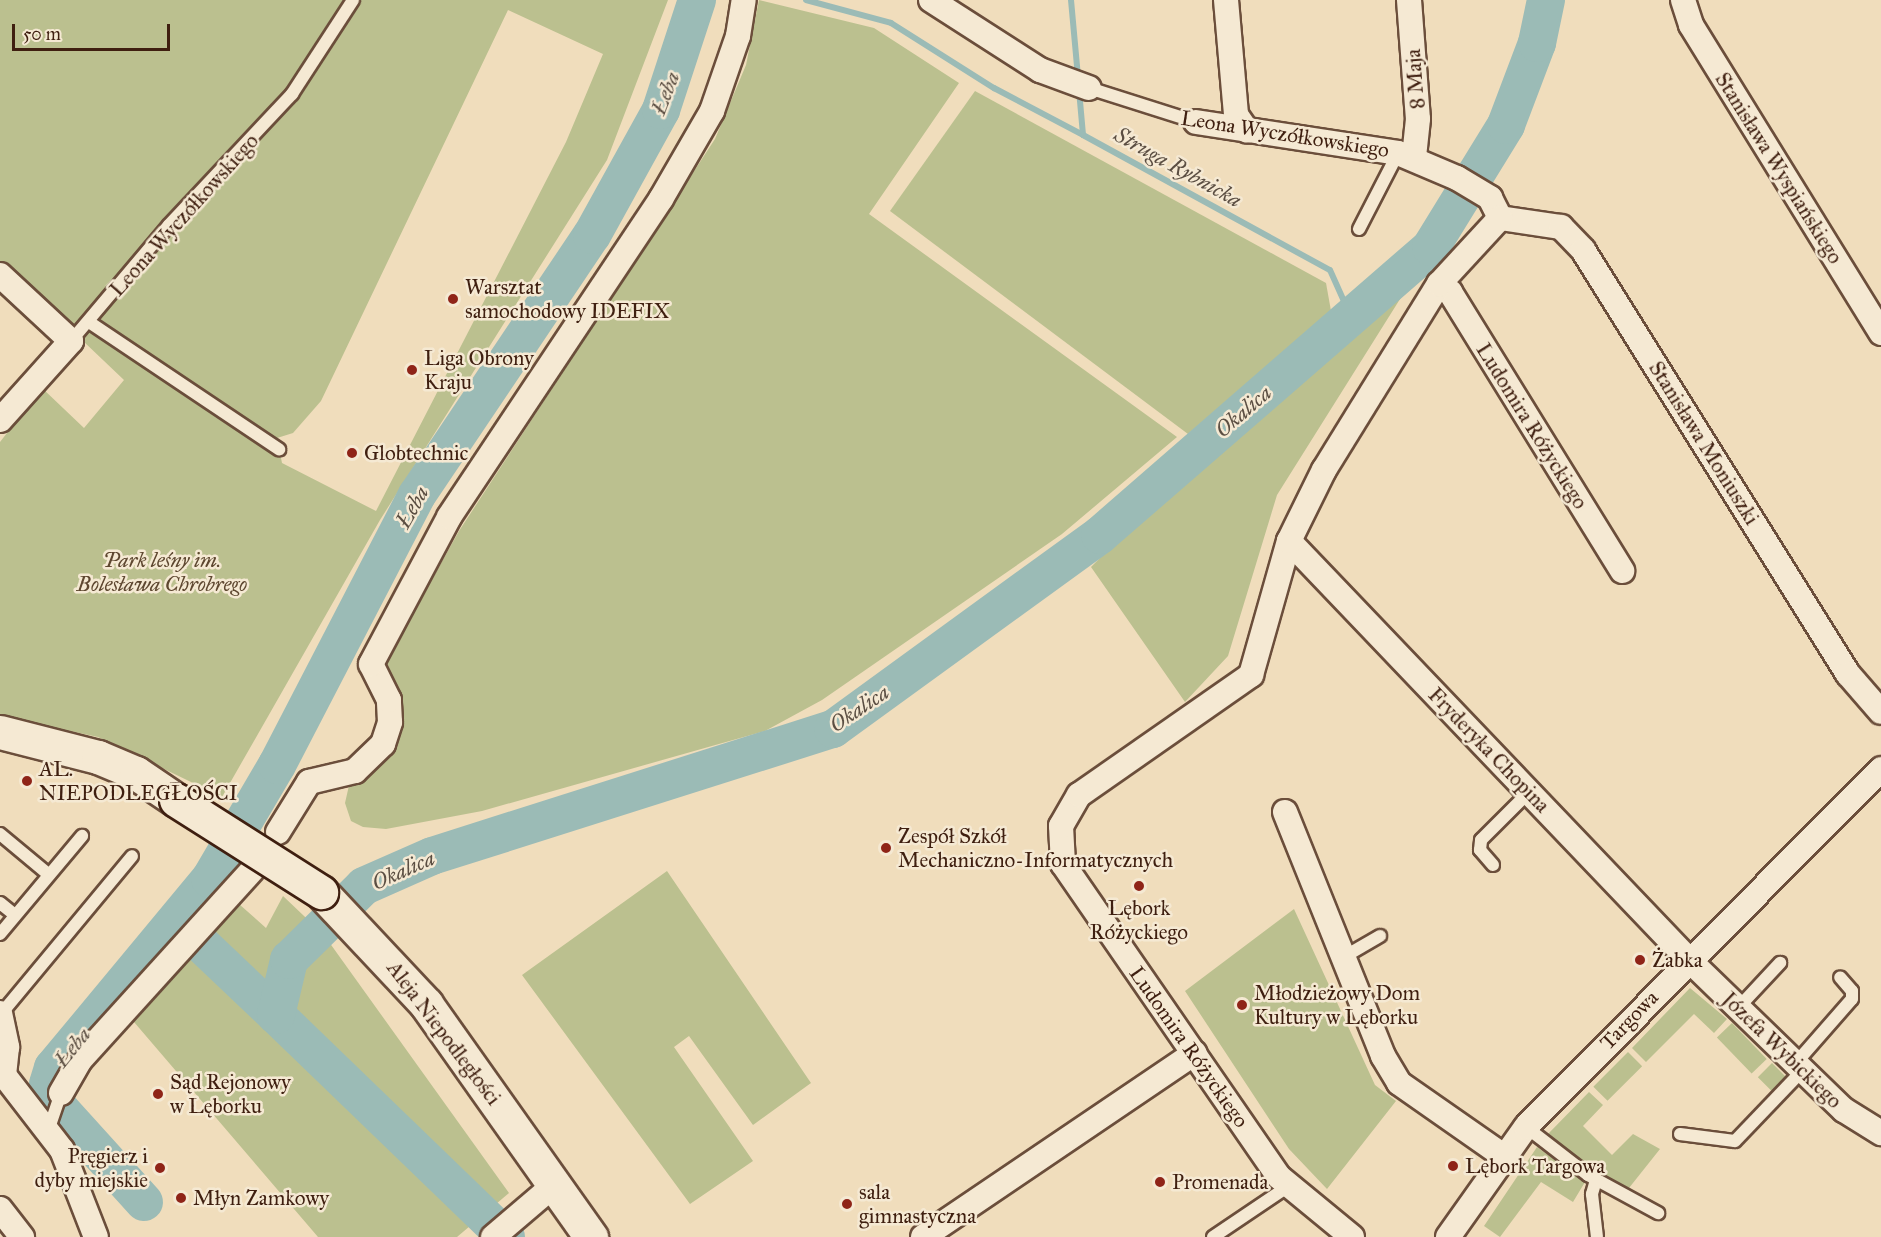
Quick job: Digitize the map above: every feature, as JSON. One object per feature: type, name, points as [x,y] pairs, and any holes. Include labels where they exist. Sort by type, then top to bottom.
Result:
[{"type":"main road","name":"Aleja Niepodległości","points":[[0,732],[98,757],[136,773],[321,892],[386,955],[591,1237]]},
{"type":"main road","name":"Aleja Niepodległości","points":[[0,756],[84,771],[176,800]]},
{"type":"street","points":[[278,832],[309,782],[355,771],[384,744],[390,722],[389,700],[371,664],[450,517],[661,199],[712,111],[738,36],[744,0]]},
{"type":"street","name":"Leona Wyczółkowskiego","points":[[931,0],[1040,70],[1079,84]]},
{"type":"street","points":[[1227,0],[1236,115],[1247,131]]},
{"type":"street","name":"8 Maja","points":[[1406,155],[1418,119],[1409,0]]},
{"type":"street","name":"Stanisława Wyspiańskiego","points":[[1683,0],[1691,24],[1881,333]]},
{"type":"street","name":"Leona Wyczółkowskiego","points":[[1196,122],[1406,155],[1458,177],[1496,205],[1500,218]]},
{"type":"street","points":[[1289,541],[1324,470],[1439,284],[1500,218]]},
{"type":"street","name":"Stanisława Moniuszki","points":[[1500,218],[1560,227],[1583,250],[1848,674],[1881,712]]},
{"type":"street","points":[[0,275],[71,341]]},
{"type":"street","name":"Ludomira Różyckiego","points":[[1439,284],[1450,292],[1622,571]]},
{"type":"street","name":"Leona Wyczółkowskiego","points":[[0,420],[71,341]]},
{"type":"street","name":"Ludomira Różyckiego","points":[[1289,541],[1251,675],[1079,795],[1061,826],[1063,864],[1287,1187],[1352,1237]]},
{"type":"street","name":"Fryderyka Chopina","points":[[1289,541],[1688,959]]},
{"type":"street","name":"Targowa","points":[[1448,1237],[1526,1126],[1688,959],[1881,769]]},
{"type":"street","points":[[1285,812],[1342,958],[1399,1083],[1505,1157]]},
{"type":"street","points":[[61,1093],[80,1060],[161,975],[252,870]]},
{"type":"street","name":"Józefa Wybickiego","points":[[1688,959],[1844,1110],[1881,1133]]},
{"type":"street","points":[[0,1013],[7,1047],[2,1074],[62,1150],[96,1237]]},
{"type":"street","points":[[935,1234],[1195,1053]]},
{"type":"street","points":[[493,1237],[554,1185]]},
{"type":"street","points":[[0,1209],[22,1237]]},
{"type":"lane","name":"Leona Wyczółkowskiego","points":[[71,341],[169,225],[292,94],[353,0]]},
{"type":"lane","name":"Leona Wyczółkowskiego","points":[[1079,84],[1196,122]]},
{"type":"lane","points":[[1359,229],[1406,155]]},
{"type":"lane","points":[[89,322],[279,449]]},
{"type":"lane","points":[[1493,865],[1480,850],[1481,840],[1529,792]]},
{"type":"lane","points":[[0,834],[48,874]]},
{"type":"lane","points":[[0,934],[82,836]]},
{"type":"lane","points":[[0,1013],[132,856]]},
{"type":"lane","points":[[0,903],[15,915]]},
{"type":"lane","points":[[1342,958],[1380,936]]},
{"type":"lane","points":[[1738,1008],[1780,963]]},
{"type":"lane","points":[[1680,1134],[1735,1141],[1852,999],[1852,991],[1839,977]]},
{"type":"lane","points":[[48,1131],[61,1093]]},
{"type":"lane","points":[[1526,1126],[1596,1180],[1658,1213]]},
{"type":"lane","points":[[1596,1180],[1592,1194],[1597,1237]]},
{"type":"lane","points":[[1214,1237],[1287,1187]]},
{"type":"green space","name":"Park leśny im. Bolesława Chrobrego","points":[[0,0],[668,0],[607,160],[380,520],[222,797],[98,737],[0,716],[0,442],[42,388],[84,428],[124,380],[0,262]],"holes":[[[508,10],[603,54],[566,142],[376,511],[282,463],[277,438],[293,433],[321,401]]]},
{"type":"green space","points":[[759,0],[874,28],[959,83],[869,214],[1177,437],[1062,534],[822,700],[765,731],[482,811],[386,829],[363,827],[351,821],[345,803],[350,781],[387,752],[379,675],[459,531],[715,139],[746,65]]},
{"type":"green space","points":[[975,91],[1326,283],[1331,311],[1188,434],[890,211]]},
{"type":"green space","points":[[1417,272],[1277,495],[1228,656],[1185,702],[1091,567],[1161,497]]},
{"type":"green space","points":[[667,871],[811,1083],[753,1125],[689,1036],[674,1047],[753,1161],[690,1204],[522,975]]},
{"type":"green space","points":[[283,896],[324,935],[509,1193],[457,1237],[318,1237],[134,1022],[239,904],[266,928]]},
{"type":"green space","points":[[1294,909],[1375,1085],[1396,1101],[1327,1189],[1289,1149],[1185,991]]},
{"type":"green space","points":[[1690,988],[1727,1019],[1714,1033],[1694,1014],[1646,1062],[1632,1048]]},
{"type":"green space","points":[[1732,1023],[1767,1059],[1752,1074],[1717,1038]]},
{"type":"green space","points":[[1628,1052],[1642,1066],[1607,1101],[1593,1087]]},
{"type":"green space","points":[[1772,1063],[1788,1079],[1774,1093],[1758,1077]]},
{"type":"green space","points":[[1589,1092],[1603,1105],[1583,1126],[1612,1155],[1633,1134],[1660,1149],[1629,1188],[1593,1170],[1548,1134]]},
{"type":"green space","points":[[1537,1147],[1585,1182],[1573,1202],[1541,1182],[1500,1237],[1484,1226]]},
{"type":"waterway","name":"Łeba","points":[[144,1202],[51,1099],[48,1084],[53,1068],[210,879],[277,765],[417,495],[592,235],[661,110],[697,0]]},
{"type":"waterway","points":[[806,0],[891,23],[994,88],[1083,135]]},
{"type":"waterway","name":"Struga Rybnicka","points":[[1071,0],[1078,77]]},
{"type":"waterway","name":"Okalica","points":[[506,1237],[276,1015],[289,960],[364,886],[432,856],[833,729],[1100,535],[1431,247],[1506,125],[1537,43],[1546,0]]},
{"type":"waterway","name":"Struga Rybnicka","points":[[1079,90],[1083,135],[1330,270],[1351,317]]},
{"type":"waterway","name":"Łeba","points":[[178,922],[276,1015]]},
{"type":"place","name":"Warsztat samochodowy IDEFIX","points":[[453,299]]},
{"type":"place","name":"Liga Obrony Kraju","points":[[412,370]]},
{"type":"place","name":"Globtechnic","points":[[352,453]]},
{"type":"place","name":"AL. NIEPODLEGŁOŚCI","points":[[27,781]]},
{"type":"place","name":"Zespół Szkół Mechaniczno-Informatycznych","points":[[886,848]]},
{"type":"place","name":"Lębork Różyckiego","points":[[1139,886]]},
{"type":"place","name":"Żabka","points":[[1640,960]]},
{"type":"place","name":"Młodzieżowy Dom Kultury w Lęborku","points":[[1242,1005]]},
{"type":"place","name":"Sąd Rejonowy w Lęborku","points":[[158,1094]]},
{"type":"place","name":"Lębork Targowa","points":[[1453,1166]]},
{"type":"place","name":"Pręgierz i dyby miejskie","points":[[160,1168]]},
{"type":"place","name":"Promenada","points":[[1160,1182]]},
{"type":"place","name":"Młyn Zamkowy","points":[[181,1198]]},
{"type":"place","name":"sala gimnastyczna","points":[[847,1204]]}]
